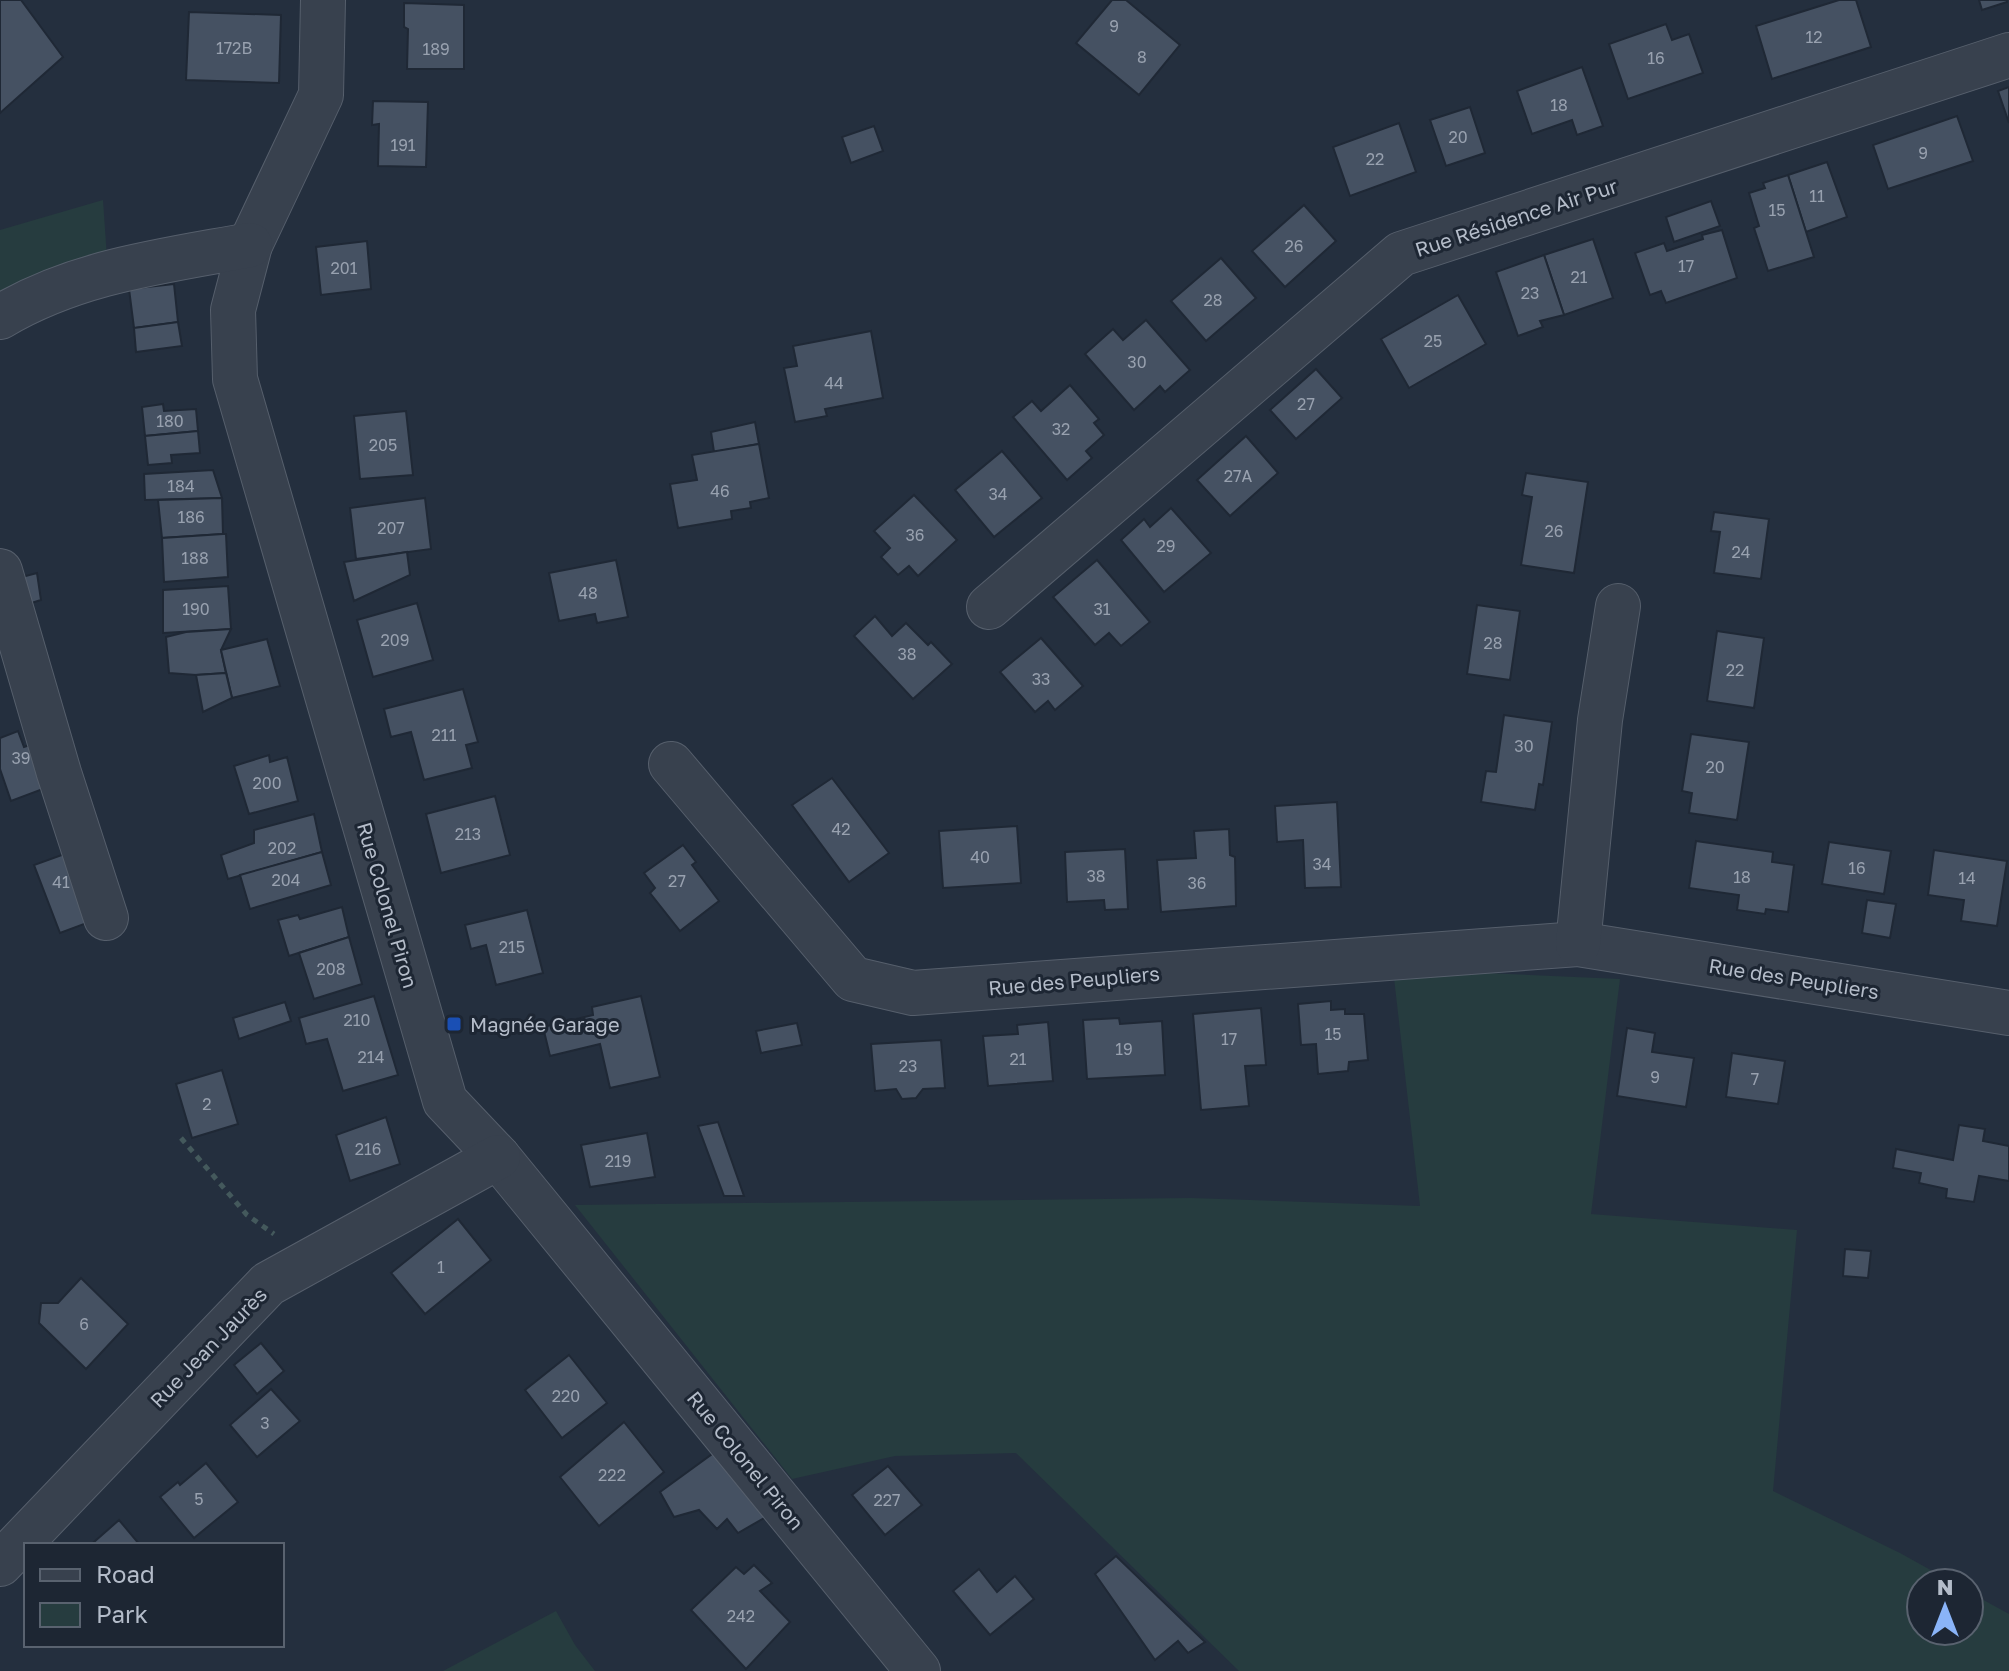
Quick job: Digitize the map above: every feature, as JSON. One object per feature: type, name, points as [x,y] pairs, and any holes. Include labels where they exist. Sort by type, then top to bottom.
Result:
[{"type":"street","name":"Rue Colonel Piron","points":[[323,0],[321,95],[250,245],[233,310],[235,379],[445,1101],[498,1157],[918,1671]]},
{"type":"street","name":"Rue Résidence Air Pur","points":[[989,607],[1401,254],[2009,55]]},
{"type":"street","points":[[0,317],[23,304],[114,270],[250,245]]},
{"type":"street","points":[[0,571],[59,773],[106,918]]},
{"type":"street","points":[[1578,944],[1600,720],[1618,606]]},
{"type":"street","name":"Rue des Peupliers","points":[[671,764],[853,979],[913,993],[1578,944],[2009,1013]]},
{"type":"street","name":"Rue Jean Jaurès","points":[[0,1564],[268,1284],[498,1157]]},
{"type":"path","points":[[181,1138],[247,1215],[311,1260]]},
{"type":"green space","points":[[103,200],[107,258],[0,301],[0,230]]},
{"type":"green space","points":[[1393,969],[1620,979],[1591,1214],[1797,1230],[1773,1491],[1925,1567],[1905,1567],[1905,1647],[1985,1647],[1985,1601],[2009,1614],[2009,1671],[1239,1671],[1016,1453],[895,1456],[792,1479],[575,1205],[1191,1198],[1420,1206]]},
{"type":"green space","points":[[556,1611],[575,1645],[595,1671],[443,1671]]},
{"type":"building","points":[[0,0],[21,0],[63,57],[0,113]]},
{"type":"building","points":[[1112,0],[1126,0],[1180,45],[1139,95],[1076,43]]},
{"type":"building","points":[[1839,0],[1856,0],[1871,47],[1772,79],[1756,26]]},
{"type":"building","points":[[1979,0],[2007,0],[2007,2],[1982,10]]},
{"type":"building","points":[[404,3],[464,5],[464,69],[407,69],[408,29],[404,27]]},
{"type":"building","points":[[189,12],[281,15],[279,83],[186,80]]},
{"type":"building","points":[[1666,24],[1672,40],[1689,34],[1703,73],[1628,99],[1609,44]]},
{"type":"building","points":[[1582,67],[1603,126],[1577,135],[1572,120],[1532,134],[1517,91]]},
{"type":"building","points":[[2009,87],[2009,123],[1998,91]]},
{"type":"building","points":[[373,101],[428,102],[426,167],[378,166],[379,124],[372,125]]},
{"type":"building","points":[[1470,107],[1485,153],[1446,166],[1430,120]]},
{"type":"building","points":[[1957,116],[1973,161],[1888,189],[1873,145]]},
{"type":"building","points":[[1399,123],[1416,172],[1350,196],[1333,147]]},
{"type":"building","points":[[874,126],[883,151],[851,163],[842,137]]},
{"type":"building","points":[[1827,162],[1847,217],[1806,232],[1788,175]]},
{"type":"building","points":[[1788,175],[1814,257],[1768,271],[1754,228],[1759,226],[1749,193],[1765,188],[1763,183]]},
{"type":"building","points":[[1711,201],[1720,226],[1674,242],[1666,217]]},
{"type":"building","points":[[1304,205],[1336,241],[1285,287],[1252,251]]},
{"type":"building","points":[[1722,230],[1737,278],[1666,303],[1661,291],[1650,295],[1635,253],[1664,243],[1667,251],[1703,239],[1702,235]]},
{"type":"building","points":[[1593,239],[1613,298],[1564,315],[1544,255]]},
{"type":"building","points":[[367,241],[371,289],[321,295],[316,247]]},
{"type":"building","points":[[1544,255],[1564,315],[1540,321],[1543,327],[1518,336],[1496,272]]},
{"type":"building","points":[[1221,258],[1256,298],[1206,341],[1171,301]]},
{"type":"building","points":[[174,284],[178,322],[134,328],[129,289]]},
{"type":"building","points":[[1458,295],[1486,344],[1409,388],[1381,339]]},
{"type":"building","points":[[1146,320],[1190,370],[1165,392],[1160,386],[1134,410],[1085,354],[1113,329],[1123,340]]},
{"type":"building","points":[[178,322],[182,346],[136,352],[134,328]]},
{"type":"building","points":[[871,331],[883,398],[825,409],[827,416],[795,422],[784,368],[797,366],[793,346]]},
{"type":"building","points":[[1316,369],[1342,398],[1296,439],[1270,410]]},
{"type":"building","points":[[1070,385],[1099,419],[1094,423],[1104,435],[1086,451],[1092,458],[1067,480],[1013,417],[1032,401],[1041,411]]},
{"type":"building","points":[[163,404],[164,411],[196,409],[198,431],[145,436],[142,407]]},
{"type":"building","points":[[406,411],[413,475],[360,479],[354,416]]},
{"type":"building","points":[[755,422],[759,444],[714,452],[711,432]]},
{"type":"building","points":[[198,431],[200,453],[171,455],[172,463],[148,465],[145,436]]},
{"type":"building","points":[[1246,436],[1278,473],[1230,516],[1197,480]]},
{"type":"building","points":[[759,444],[769,498],[750,502],[751,508],[731,511],[732,519],[678,528],[670,484],[697,480],[692,455]]},
{"type":"building","points":[[1002,451],[1042,498],[994,537],[955,490]]},
{"type":"building","points":[[213,470],[222,498],[145,500],[144,474]]},
{"type":"building","points":[[1526,473],[1588,482],[1574,573],[1521,565],[1532,497],[1522,495]]},
{"type":"building","points":[[914,495],[957,540],[918,576],[909,566],[898,575],[881,557],[890,548],[874,531]]},
{"type":"building","points":[[222,498],[223,534],[162,538],[158,500]]},
{"type":"building","points":[[425,498],[431,549],[356,559],[350,508]]},
{"type":"building","points":[[1171,508],[1211,553],[1164,592],[1121,540],[1144,519],[1150,527]]},
{"type":"building","points":[[1714,512],[1769,519],[1761,579],[1714,573],[1720,532],[1711,531]]},
{"type":"building","points":[[226,534],[228,577],[164,582],[162,538]]},
{"type":"building","points":[[407,552],[410,575],[354,601],[344,562]]},
{"type":"building","points":[[616,560],[628,617],[597,623],[595,614],[559,621],[549,573]]},
{"type":"building","points":[[1097,560],[1150,622],[1121,646],[1109,633],[1095,645],[1053,597]]},
{"type":"building","points":[[37,573],[41,600],[25,605],[18,578]]},
{"type":"building","points":[[228,586],[231,629],[163,633],[163,590]]},
{"type":"building","points":[[417,603],[433,660],[373,677],[357,620]]},
{"type":"building","points":[[1477,605],[1520,611],[1510,680],[1467,674]]},
{"type":"building","points":[[875,616],[892,636],[906,623],[928,645],[931,642],[952,664],[913,699],[854,636]]},
{"type":"building","points":[[231,629],[221,650],[226,673],[169,673],[166,637],[186,632]]},
{"type":"building","points":[[1717,631],[1764,638],[1754,708],[1707,701]]},
{"type":"building","points":[[1041,638],[1083,686],[1055,710],[1048,701],[1035,712],[1000,672]]},
{"type":"building","points":[[267,639],[280,686],[232,698],[221,650]]},
{"type":"building","points":[[226,673],[232,698],[203,712],[196,675]]},
{"type":"building","points":[[463,689],[478,742],[466,745],[472,768],[424,780],[411,732],[391,737],[384,709]]},
{"type":"building","points":[[1504,715],[1552,722],[1543,785],[1539,784],[1535,810],[1481,802],[1486,771],[1496,772]]},
{"type":"building","points":[[18,731],[24,747],[36,743],[51,786],[11,801],[0,769],[0,738]]},
{"type":"building","points":[[1691,734],[1749,742],[1737,820],[1689,813],[1692,793],[1682,791]]},
{"type":"building","points":[[269,755],[270,762],[287,757],[298,801],[249,814],[234,766]]},
{"type":"building","points":[[832,778],[889,853],[849,882],[792,805]]},
{"type":"building","points":[[495,796],[510,855],[441,873],[426,814]]},
{"type":"building","points":[[1337,802],[1341,887],[1305,888],[1303,840],[1277,842],[1275,806]]},
{"type":"building","points":[[314,814],[322,852],[228,879],[221,855],[254,843],[254,830]]},
{"type":"building","points":[[1017,826],[1021,883],[943,888],[939,831]]},
{"type":"building","points":[[1229,829],[1230,855],[1235,857],[1236,906],[1161,912],[1157,860],[1196,858],[1194,831]]},
{"type":"building","points":[[1696,841],[1773,852],[1772,862],[1794,865],[1788,912],[1766,909],[1765,914],[1737,910],[1739,895],[1689,888]]},
{"type":"building","points":[[1829,842],[1891,851],[1884,894],[1822,884]]},
{"type":"building","points":[[683,845],[696,862],[692,865],[719,901],[680,931],[650,893],[655,888],[644,873]]},
{"type":"building","points":[[1125,849],[1128,909],[1105,910],[1104,900],[1067,902],[1065,852]]},
{"type":"building","points":[[1934,850],[2007,861],[1997,926],[1961,921],[1964,900],[1928,895]]},
{"type":"building","points":[[70,852],[95,920],[60,933],[34,865]]},
{"type":"building","points":[[322,852],[331,885],[250,909],[240,875]]},
{"type":"building","points":[[1867,900],[1896,904],[1890,938],[1862,933]]},
{"type":"building","points":[[342,907],[349,937],[289,956],[278,920],[298,915],[300,919]]},
{"type":"building","points":[[527,910],[543,973],[496,985],[486,945],[471,949],[465,925]]},
{"type":"building","points":[[349,937],[362,984],[314,999],[299,953]]},
{"type":"building","points":[[374,996],[398,1075],[343,1091],[327,1039],[306,1044],[299,1018]]},
{"type":"building","points":[[641,996],[660,1077],[610,1088],[600,1044],[550,1056],[543,1027],[593,1015],[592,1007]]},
{"type":"building","points":[[1331,1001],[1331,1010],[1345,1009],[1345,1014],[1364,1014],[1368,1060],[1349,1062],[1348,1071],[1318,1074],[1316,1044],[1301,1045],[1298,1004]]},
{"type":"building","points":[[285,1002],[291,1021],[239,1039],[233,1018]]},
{"type":"building","points":[[1261,1008],[1266,1065],[1245,1066],[1249,1106],[1201,1110],[1193,1014]]},
{"type":"building","points":[[1119,1018],[1120,1024],[1162,1021],[1165,1075],[1087,1079],[1083,1020]]},
{"type":"building","points":[[1048,1022],[1053,1081],[988,1086],[983,1036],[1018,1034],[1017,1025]]},
{"type":"building","points":[[797,1023],[802,1045],[761,1053],[756,1031]]},
{"type":"building","points":[[1627,1028],[1655,1033],[1652,1052],[1694,1058],[1686,1107],[1617,1096]]},
{"type":"building","points":[[941,1040],[945,1088],[923,1089],[916,1098],[902,1099],[896,1089],[875,1091],[871,1044]]},
{"type":"building","points":[[1732,1053],[1785,1061],[1778,1104],[1726,1097]]},
{"type":"building","points":[[222,1070],[238,1124],[192,1138],[176,1084]]},
{"type":"building","points":[[386,1117],[400,1164],[350,1181],[336,1135]]},
{"type":"building","points":[[718,1122],[744,1196],[724,1196],[698,1126]]},
{"type":"building","points":[[1959,1125],[1985,1129],[1983,1141],[2009,1146],[2009,1181],[1979,1176],[1974,1202],[1946,1198],[1947,1189],[1919,1183],[1921,1173],[1893,1168],[1896,1149],[1953,1160]]},
{"type":"building","points":[[647,1133],[655,1177],[590,1187],[581,1145]]},
{"type":"building","points":[[458,1219],[491,1260],[425,1314],[391,1273]]},
{"type":"building","points":[[1845,1249],[1871,1251],[1868,1278],[1843,1276]]},
{"type":"building","points":[[81,1278],[128,1324],[86,1369],[39,1323],[41,1303],[58,1303]]},
{"type":"building","points":[[261,1343],[284,1371],[257,1394],[234,1365]]},
{"type":"building","points":[[569,1355],[607,1403],[562,1438],[525,1390]]},
{"type":"building","points":[[271,1389],[300,1421],[257,1457],[230,1425]]},
{"type":"building","points":[[624,1422],[664,1472],[599,1526],[560,1477]]},
{"type":"building","points":[[715,1452],[766,1517],[738,1533],[727,1519],[717,1529],[699,1510],[674,1517],[660,1492]]},
{"type":"building","points":[[206,1463],[238,1502],[194,1538],[160,1497]]},
{"type":"building","points":[[888,1466],[922,1505],[885,1535],[852,1495]]},
{"type":"building","points":[[119,1520],[138,1543],[95,1543]]},
{"type":"building","points":[[1116,1556],[1205,1642],[1188,1653],[1178,1641],[1155,1660],[1095,1574]]},
{"type":"building","points":[[754,1565],[772,1583],[760,1591],[790,1622],[746,1669],[691,1610],[736,1567],[744,1574]]},
{"type":"building","points":[[979,1569],[997,1592],[1015,1576],[1034,1599],[990,1635],[953,1591]]},
{"type":"place","name":"Magnée Garage","points":[[454,1024]]}]
